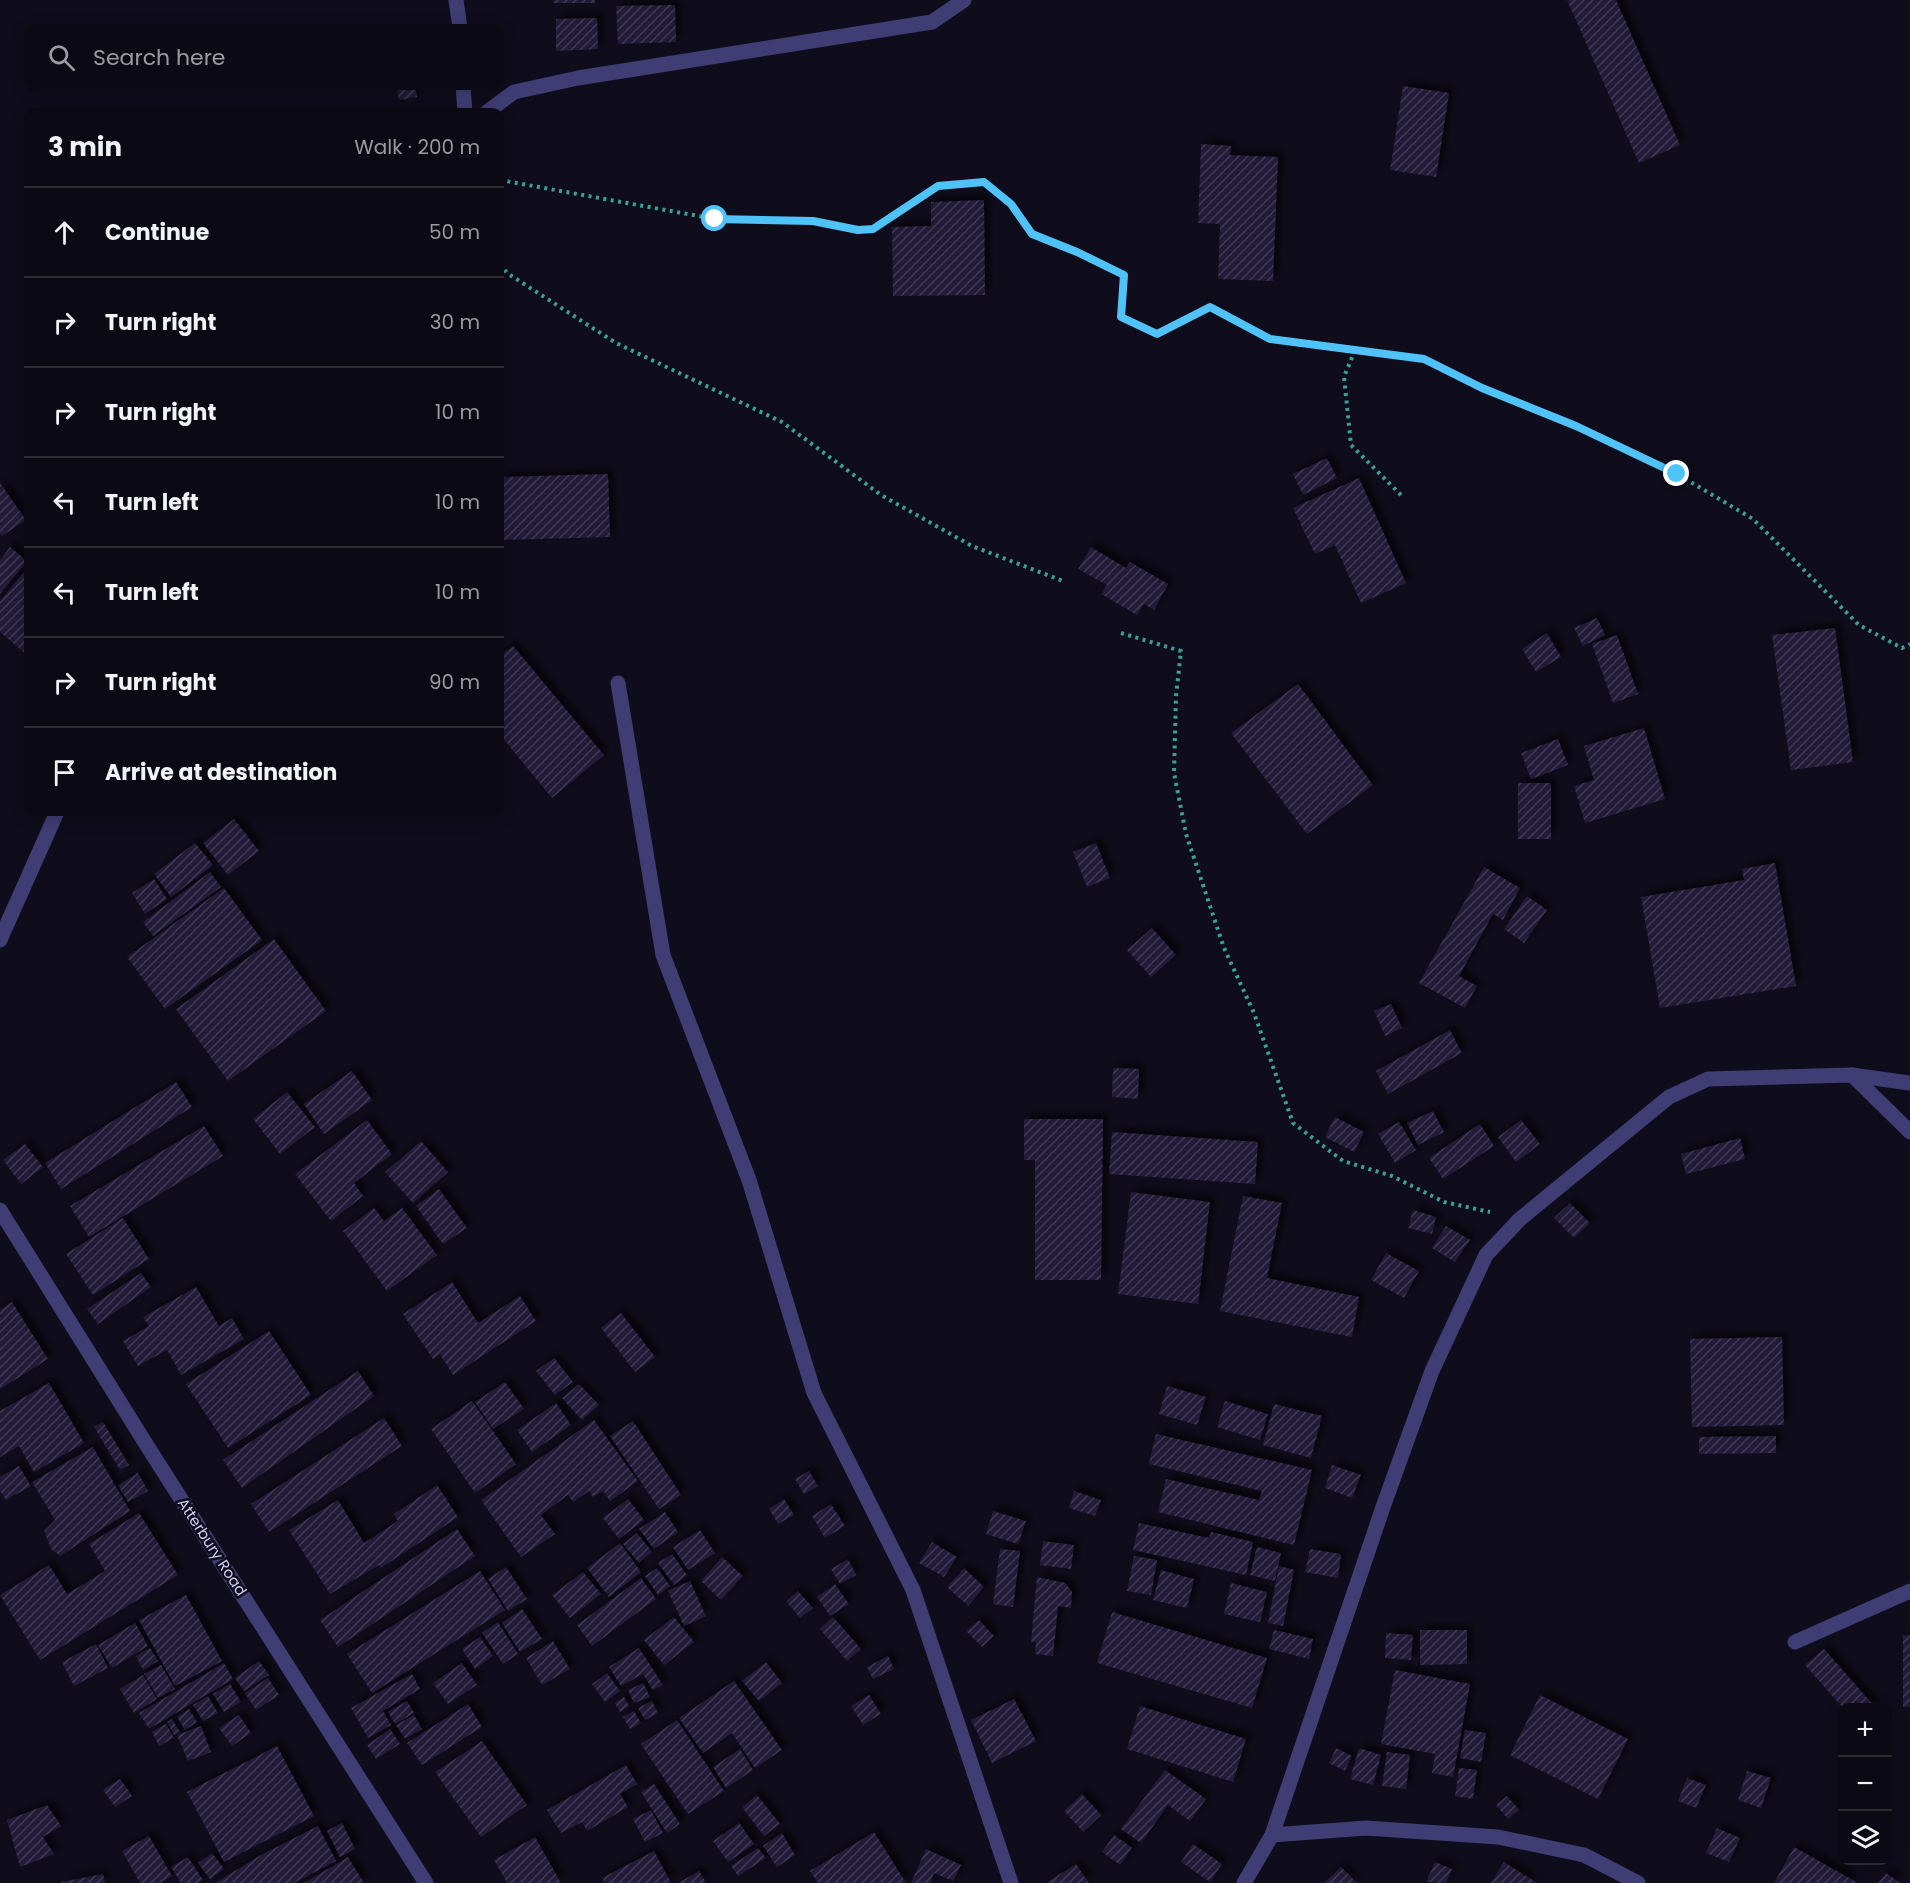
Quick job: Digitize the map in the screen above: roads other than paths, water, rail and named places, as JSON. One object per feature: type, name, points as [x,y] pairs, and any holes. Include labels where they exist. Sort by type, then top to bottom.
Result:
[{"type":"street","points":[[456,0],[459,24]]},
{"type":"street","points":[[492,108],[514,92],[578,78],[932,22],[964,0]]},
{"type":"street","points":[[462,90],[465,108]]},
{"type":"street","points":[[618,683],[663,955],[750,1179],[814,1393],[913,1590],[1011,1883]]},
{"type":"street","points":[[0,940],[55,816]]},
{"type":"street","points":[[1852,1075],[1910,1132]]},
{"type":"street","points":[[1244,1883],[1272,1835],[1383,1507],[1432,1371],[1486,1255],[1520,1219],[1669,1097],[1708,1079],[1852,1075],[1910,1083]]},
{"type":"street","name":"Atterbury Road","points":[[0,1210],[151,1452],[426,1883]]},
{"type":"street","points":[[1795,1642],[1910,1591]]},
{"type":"street","points":[[1272,1835],[1366,1828],[1498,1837],[1584,1855],[1638,1883]]}]
